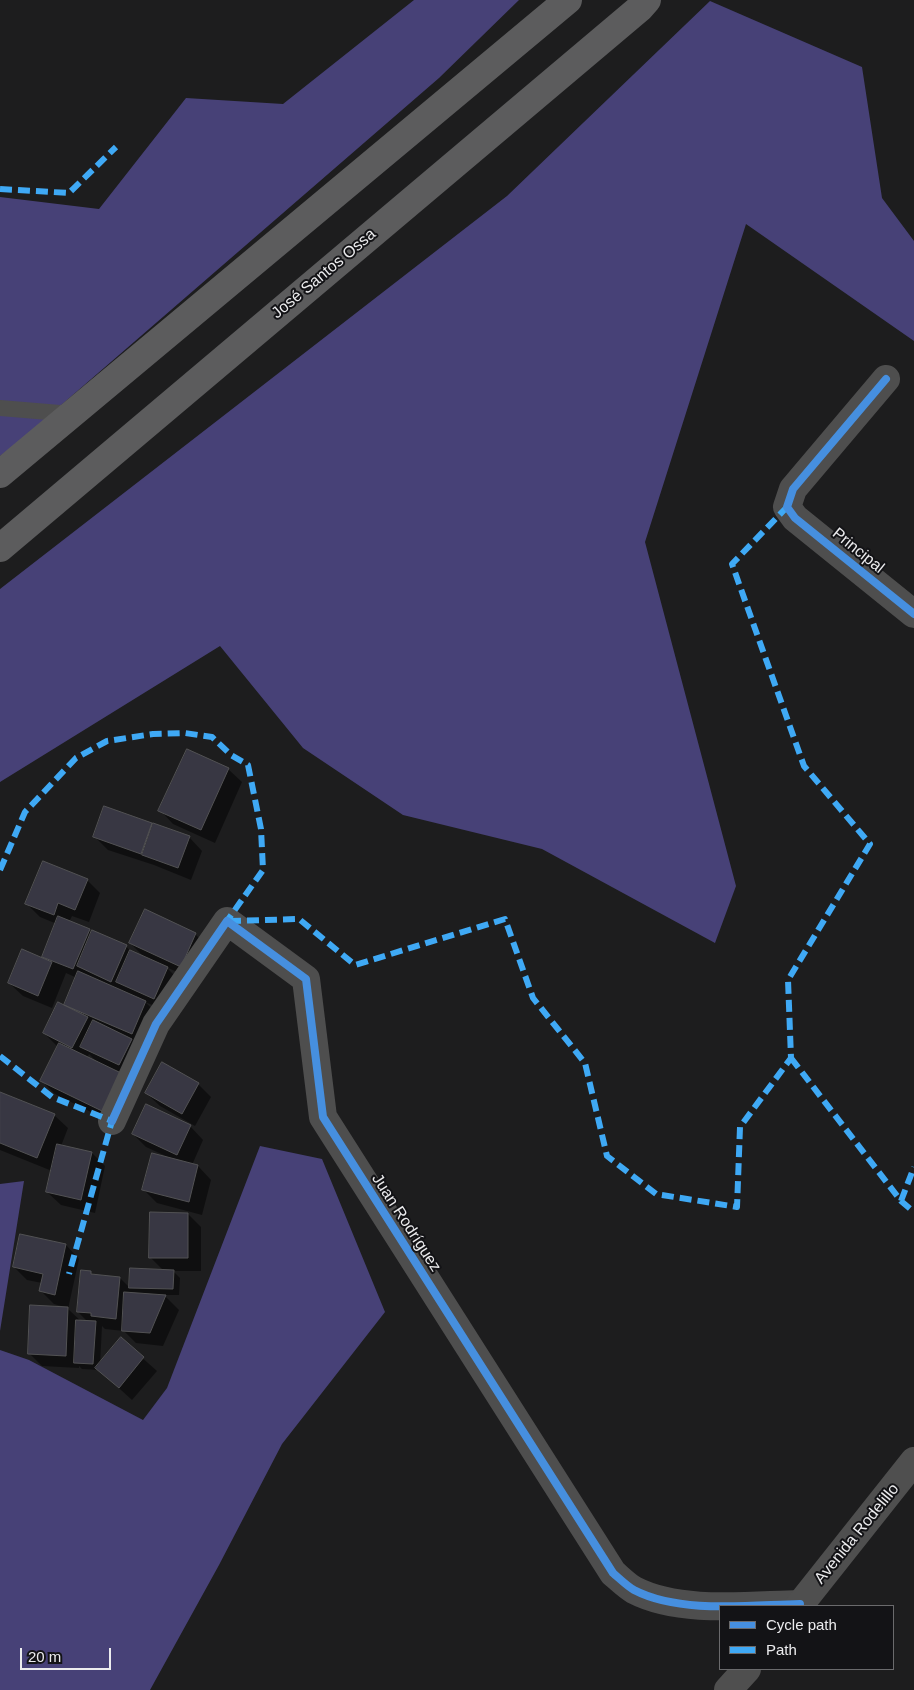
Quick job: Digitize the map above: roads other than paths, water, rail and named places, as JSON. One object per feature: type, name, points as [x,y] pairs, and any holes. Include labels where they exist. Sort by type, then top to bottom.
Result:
[{"type":"highway","points":[[0,474],[568,0]]},
{"type":"highway","name":"José Santos Ossa","points":[[0,548],[648,0]]},
{"type":"street","name":"Principal","points":[[886,379],[793,489],[787,507],[795,518],[914,614]]},
{"type":"street","name":"Juan Rodríguez","points":[[112,1121],[156,1024],[227,921],[306,979],[323,1117],[613,1573],[633,1589],[652,1597],[673,1603],[695,1606],[719,1606]]},
{"type":"street","name":"Avenida Rodelillo","points":[[799,1605],[914,1461]]},
{"type":"street","points":[[728,1690],[746,1670]]},
{"type":"lane","points":[[0,408],[72,414]]}]
